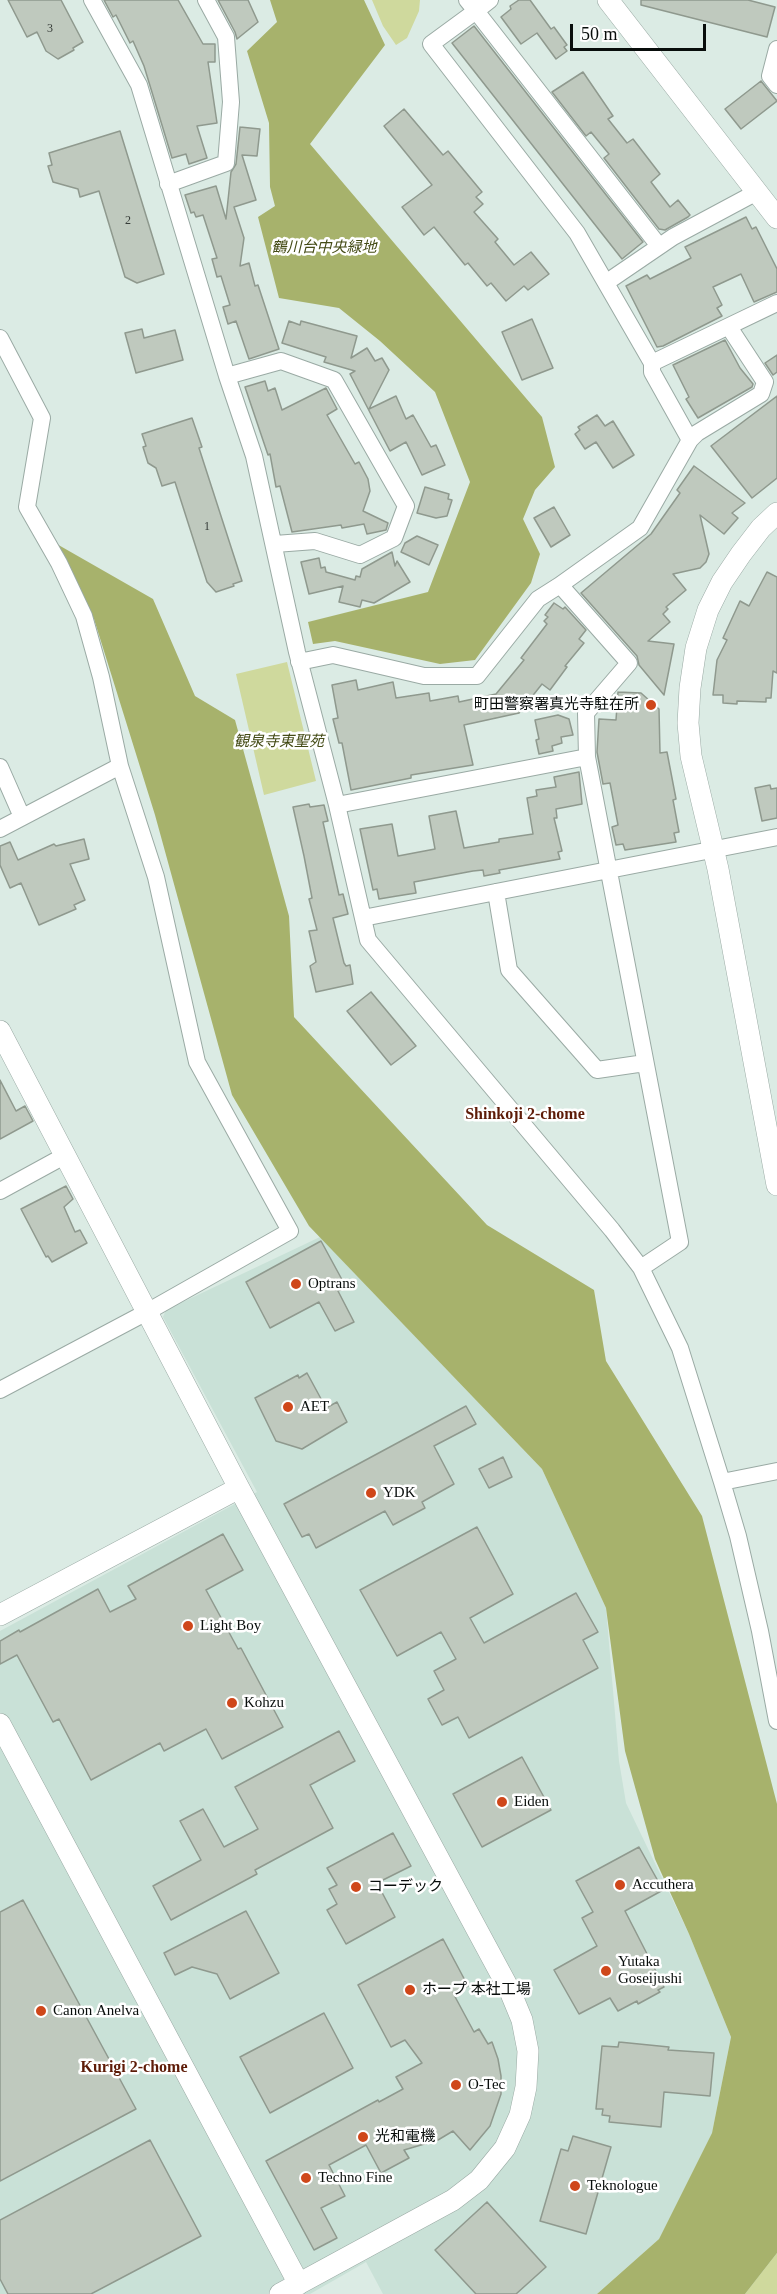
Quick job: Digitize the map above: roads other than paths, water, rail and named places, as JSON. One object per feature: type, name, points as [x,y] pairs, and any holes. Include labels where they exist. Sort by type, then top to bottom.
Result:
[{"type":"street","points":[[92,0],[139,85],[226,376],[254,456],[299,662],[337,805],[368,940],[612,1230],[641,1268],[680,1348],[722,1482],[738,1536],[760,1631],[777,1721]]},
{"type":"street","points":[[168,184],[226,163],[231,102],[226,37],[206,0]]},
{"type":"street","points":[[490,0],[471,5],[430,44],[578,233],[652,363],[652,372],[690,440]]},
{"type":"street","points":[[608,0],[777,218]]},
{"type":"street","points":[[471,5],[659,246]]},
{"type":"street","points":[[777,49],[770,76],[777,85]]},
{"type":"street","points":[[607,282],[659,246],[757,192]]},
{"type":"street","points":[[652,363],[777,303]]},
{"type":"street","points":[[299,662],[333,655],[424,676],[477,676],[538,599],[640,528],[690,440],[760,394],[765,382],[729,327]]},
{"type":"street","points":[[0,338],[42,418],[27,507],[59,563],[84,616],[101,677],[120,766],[156,877],[197,1062],[290,1231],[147,1312],[0,1390]]},
{"type":"street","points":[[226,376],[281,361],[334,380],[406,506],[394,538],[360,555],[315,541],[275,544]]},
{"type":"street","points":[[777,513],[761,528],[722,582],[708,610],[696,648],[688,723],[691,756],[713,849],[777,1185]]},
{"type":"street","points":[[560,585],[629,663],[586,713],[587,757],[680,1242],[641,1268]]},
{"type":"street","points":[[337,805],[587,757]]},
{"type":"street","points":[[0,829],[120,766]]},
{"type":"street","points":[[0,767],[21,817]]},
{"type":"street","points":[[363,918],[777,837]]},
{"type":"street","points":[[496,892],[509,970],[597,1071],[645,1063]]},
{"type":"street","points":[[0,1031],[239,1488],[510,1991],[522,2020],[528,2051],[526,2087],[520,2115],[505,2148],[479,2180],[453,2200],[289,2289],[0,1724]]},
{"type":"street","points":[[0,1191],[66,1155]]},
{"type":"street","points":[[722,1482],[777,1471]]},
{"type":"street","points":[[0,1615],[239,1488]]},
{"type":"place","name":"町田警察署真光寺駐在所","points":[[651,705]]},
{"type":"place","name":"Optrans","points":[[296,1284]]},
{"type":"place","name":"AET","points":[[288,1407]]},
{"type":"place","name":"YDK","points":[[371,1493]]},
{"type":"place","name":"Light Boy","points":[[188,1626]]},
{"type":"place","name":"Kohzu","points":[[232,1703]]},
{"type":"place","name":"Eiden","points":[[502,1802]]},
{"type":"place","name":"Accuthera","points":[[620,1885]]},
{"type":"place","name":"コーデック","points":[[356,1887]]},
{"type":"place","name":"Yutaka Goseijushi","points":[[606,1971]]},
{"type":"place","name":"ホープ 本社工場","points":[[410,1990]]},
{"type":"place","name":"Canon Anelva","points":[[41,2011]]},
{"type":"place","name":"O-Tec","points":[[456,2085]]},
{"type":"place","name":"光和電機","points":[[363,2137]]},
{"type":"place","name":"Techno Fine","points":[[306,2178]]},
{"type":"place","name":"Teknologue","points":[[575,2186]]},
{"type":"district","name":"Shinkoji 2-chome","points":[[525,1115]]},
{"type":"district","name":"Kurigi 2-chome","points":[[134,2068]]},
{"type":"park label","name":"鶴川台中央緑地","points":[[324,248]]},
{"type":"park label","name":"観泉寺東聖苑","points":[[279,742]]}]
